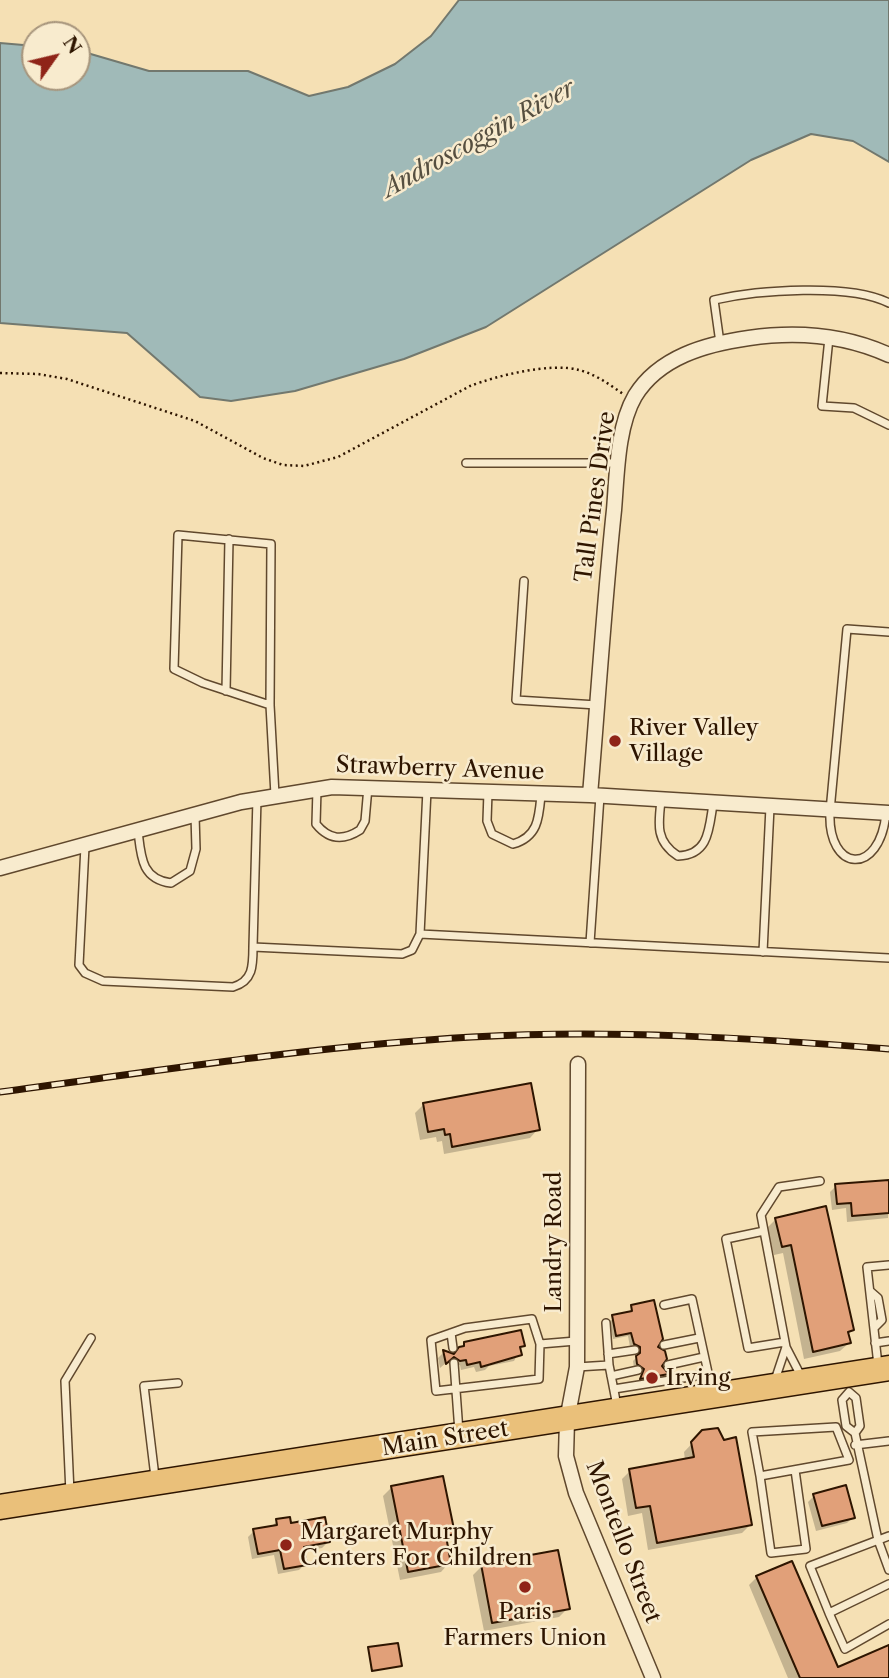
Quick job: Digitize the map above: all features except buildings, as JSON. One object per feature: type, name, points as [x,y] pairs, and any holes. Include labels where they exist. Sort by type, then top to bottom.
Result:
[{"type":"highway","name":"Main Street","points":[[0,1507],[567,1420],[616,1400],[710,1385],[773,1385],[803,1380],[846,1383],[884,1368]]},
{"type":"street","name":"Tall Pines Drive","points":[[595,795],[597,705],[619,463],[629,409],[647,380],[666,364],[690,352],[767,336],[861,342],[889,355]]},
{"type":"street","name":"Strawberry Avenue","points":[[0,868],[257,798],[317,789],[368,787],[595,795],[887,813]]},
{"type":"street","name":"Landry Road","points":[[567,1420],[577,1367],[578,1064]]},
{"type":"street","name":"Montello Street","points":[[567,1420],[568,1472],[653,1678]]},
{"type":"lane","points":[[720,344],[714,300],[806,291],[872,294],[889,303]]},
{"type":"lane","points":[[829,338],[822,405],[854,408],[889,425]]},
{"type":"lane","points":[[466,463],[619,463]]},
{"type":"lane","points":[[270,705],[226,691],[174,669],[178,535],[271,544],[270,705],[275,794]]},
{"type":"lane","points":[[226,691],[229,539]]},
{"type":"lane","points":[[524,581],[516,700],[597,705]]},
{"type":"lane","points":[[887,813],[880,845],[863,858],[852,858],[835,847],[831,837],[830,811],[847,629],[889,632]]},
{"type":"lane","points":[[317,789],[316,824],[323,831],[341,839],[360,830],[365,821],[368,787]]},
{"type":"lane","points":[[253,947],[402,954],[412,950],[420,934],[427,789]]},
{"type":"lane","points":[[488,792],[486,821],[492,834],[513,844],[523,841],[538,823],[541,795]]},
{"type":"lane","points":[[590,943],[595,795]]},
{"type":"lane","points":[[85,846],[79,965],[85,973],[103,981],[233,987],[248,978],[253,968],[257,798]]},
{"type":"lane","points":[[661,801],[661,840],[678,856],[698,852],[704,844],[713,804]]},
{"type":"lane","points":[[762,952],[770,807]]},
{"type":"lane","points":[[138,831],[141,861],[148,874],[158,881],[171,883],[190,871],[194,860],[195,815]]},
{"type":"lane","points":[[420,934],[889,958]]},
{"type":"lane","points":[[803,1380],[786,1345],[761,1214],[779,1187],[820,1181]]},
{"type":"lane","points":[[764,1231],[726,1239],[748,1348],[786,1345]]},
{"type":"lane","points":[[884,1368],[875,1343],[867,1267],[889,1265]]},
{"type":"lane","points":[[664,1305],[692,1298],[710,1385]]},
{"type":"lane","points":[[531,1319],[540,1344],[539,1378],[436,1391],[431,1339],[451,1333],[465,1328],[531,1319]]},
{"type":"lane","points":[[606,1323],[609,1365],[616,1400]]},
{"type":"lane","points":[[451,1333],[453,1348]]},
{"type":"lane","points":[[71,1497],[65,1381],[92,1338]]},
{"type":"lane","points":[[664,1345],[699,1338]]},
{"type":"lane","points":[[540,1344],[577,1341]]},
{"type":"lane","points":[[875,1343],[889,1341]]},
{"type":"lane","points":[[773,1385],[786,1345]]},
{"type":"lane","points":[[608,1354],[635,1350]]},
{"type":"lane","points":[[668,1365],[704,1357]]},
{"type":"lane","points":[[454,1363],[460,1436]]},
{"type":"lane","points":[[577,1367],[609,1365]]},
{"type":"lane","points":[[611,1376],[639,1370]]},
{"type":"lane","points":[[156,1485],[144,1386],[178,1383]]},
{"type":"lane","points":[[846,1383],[856,1398],[860,1426],[855,1433]]},
{"type":"lane","points":[[846,1383],[842,1399],[846,1426],[855,1433],[878,1540],[888,1566]]},
{"type":"lane","points":[[760,1476],[849,1460],[846,1446],[836,1427],[752,1432],[771,1553],[806,1549]]},
{"type":"lane","points":[[846,1446],[889,1441]]},
{"type":"lane","points":[[795,1470],[810,1566],[845,1649],[889,1624]]},
{"type":"lane","points":[[810,1566],[889,1536]]},
{"type":"lane","points":[[829,1613],[889,1584]]},
{"type":"path","points":[[0,373],[38,374],[67,379],[194,421],[263,458],[293,466],[314,464],[338,457],[470,386],[489,379],[569,368],[596,376],[622,394]]},
{"type":"water","name":"Androscoggin River","points":[[459,0],[889,0],[889,162],[853,141],[811,134],[751,160],[486,327],[404,359],[295,391],[231,401],[200,397],[127,333],[0,323],[0,43],[21,45],[21,91],[91,91],[91,54],[149,71],[248,71],[309,96],[348,87],[395,64],[431,36]]},
{"type":"railway","points":[[0,1092],[295,1053],[472,1037],[628,1034],[889,1049]]},
{"type":"place","name":"River Valley Village","points":[[615,741]]},
{"type":"place","name":"Irving","points":[[652,1378]]},
{"type":"place","name":"Margaret Murphy Centers For Children","points":[[286,1545]]},
{"type":"place","name":"Paris Farmers Union","points":[[525,1587]]}]
